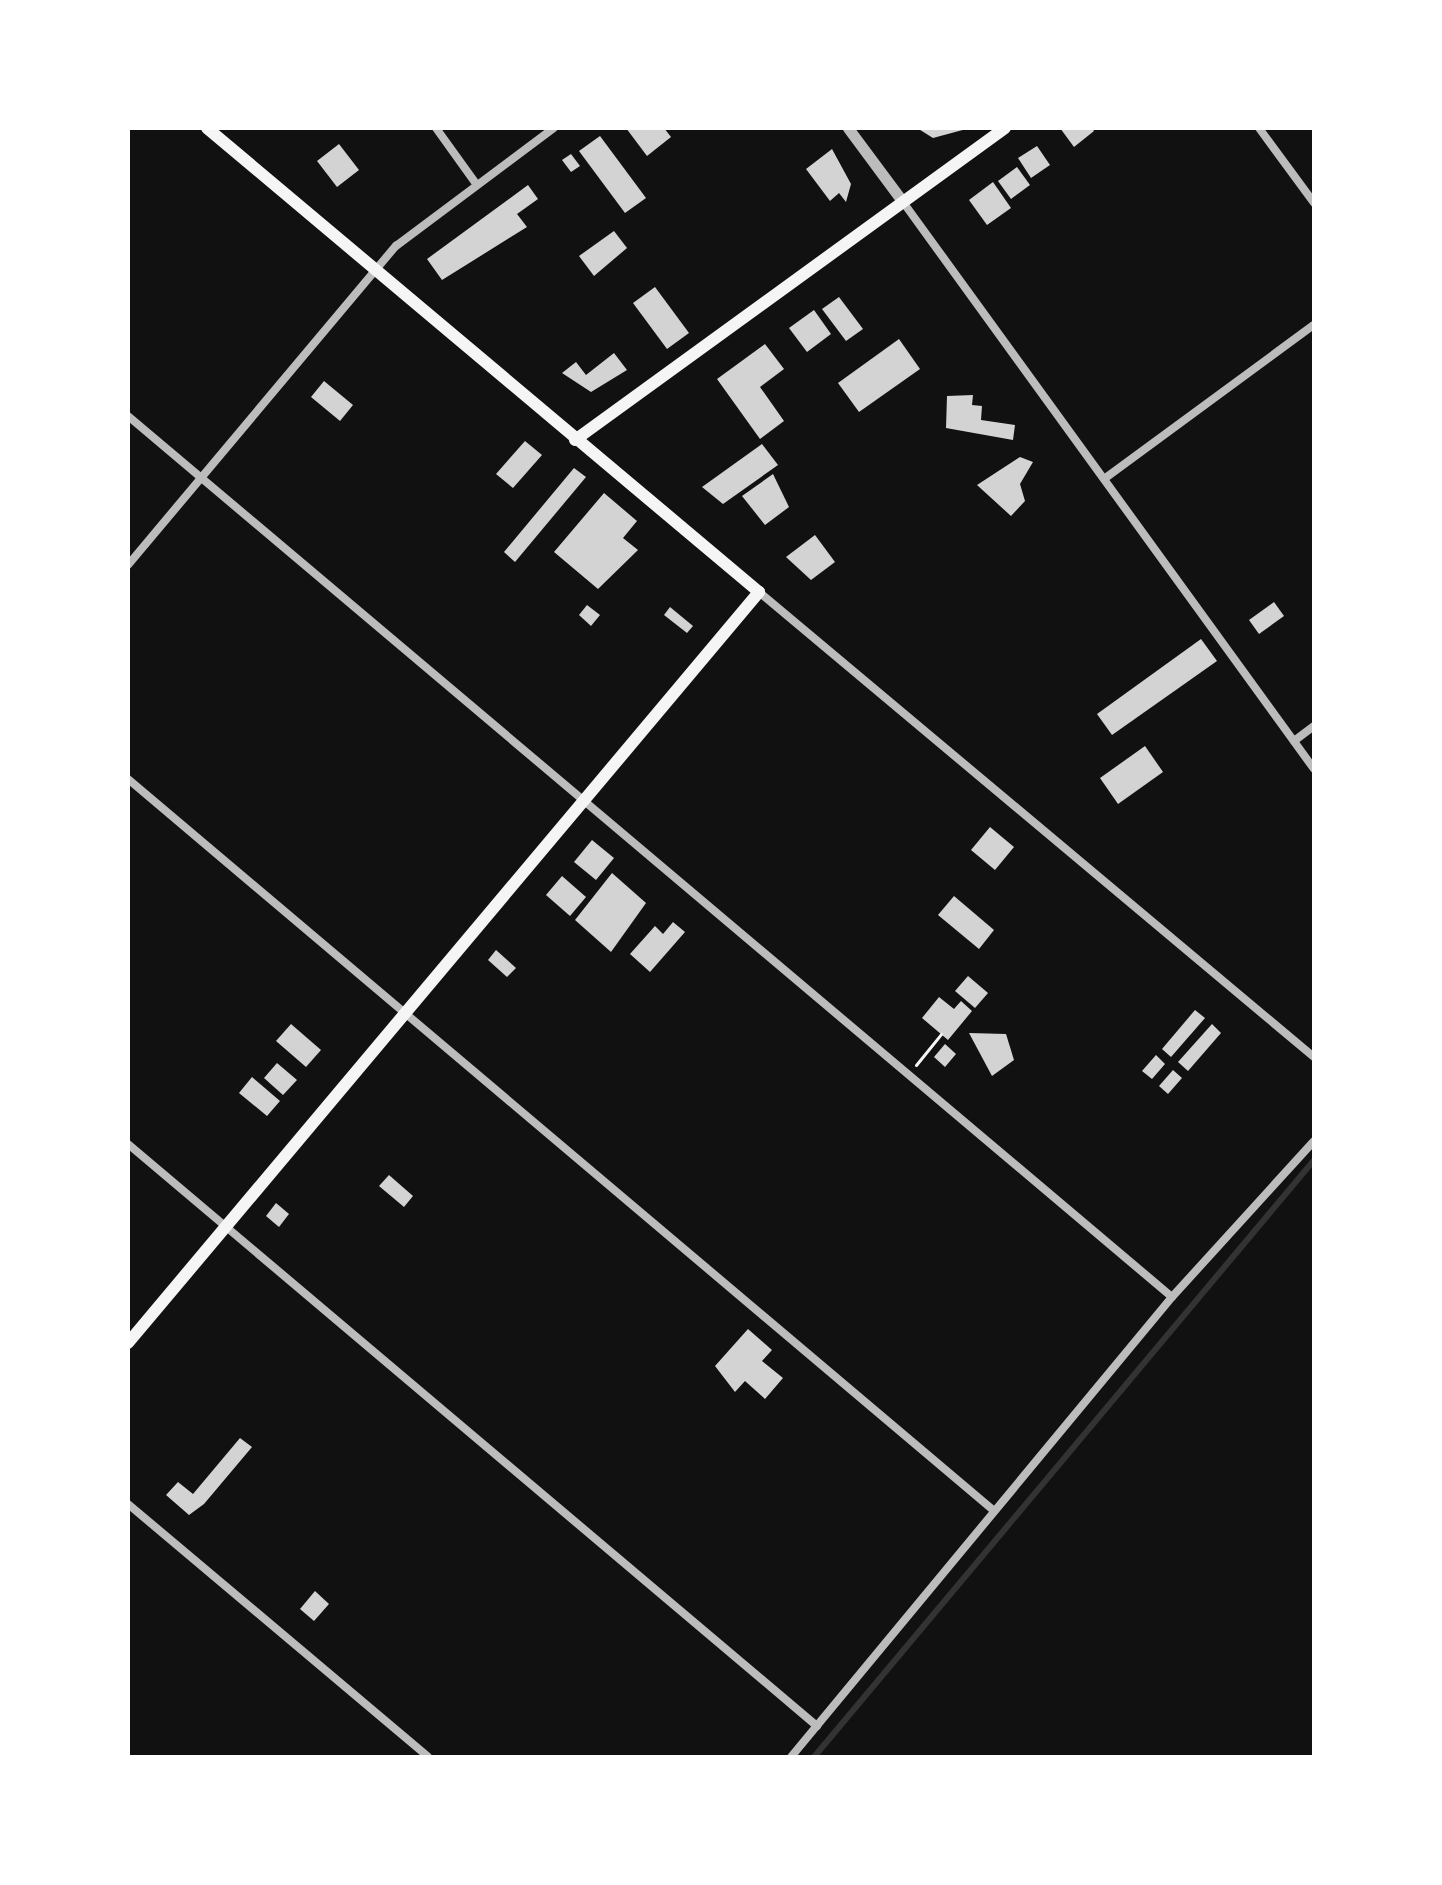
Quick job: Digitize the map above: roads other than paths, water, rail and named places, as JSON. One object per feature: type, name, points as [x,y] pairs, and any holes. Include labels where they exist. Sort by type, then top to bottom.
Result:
[{"type":"main road","points":[[128,1343],[759,592],[207,128]]},
{"type":"main road","points":[[575,440],[1005,128]]},
{"type":"street","points":[[436,128],[477,185]]},
{"type":"street","points":[[128,565],[396,246],[554,128]]},
{"type":"street","points":[[848,128],[1314,769]]},
{"type":"street","points":[[1259,128],[1314,203]]},
{"type":"street","points":[[1104,479],[1314,325]]},
{"type":"street","points":[[128,416],[1172,1297]]},
{"type":"street","points":[[759,592],[1314,1057]]},
{"type":"street","points":[[1294,741],[1314,726]]},
{"type":"street","points":[[128,779],[993,1510]]},
{"type":"street","points":[[791,1757],[1172,1297],[1314,1141]]},
{"type":"street","points":[[128,1144],[817,1726]]},
{"type":"street","points":[[128,1504],[428,1757]]},
{"type":"waterway","points":[[814,1757],[1314,1160]]}]
